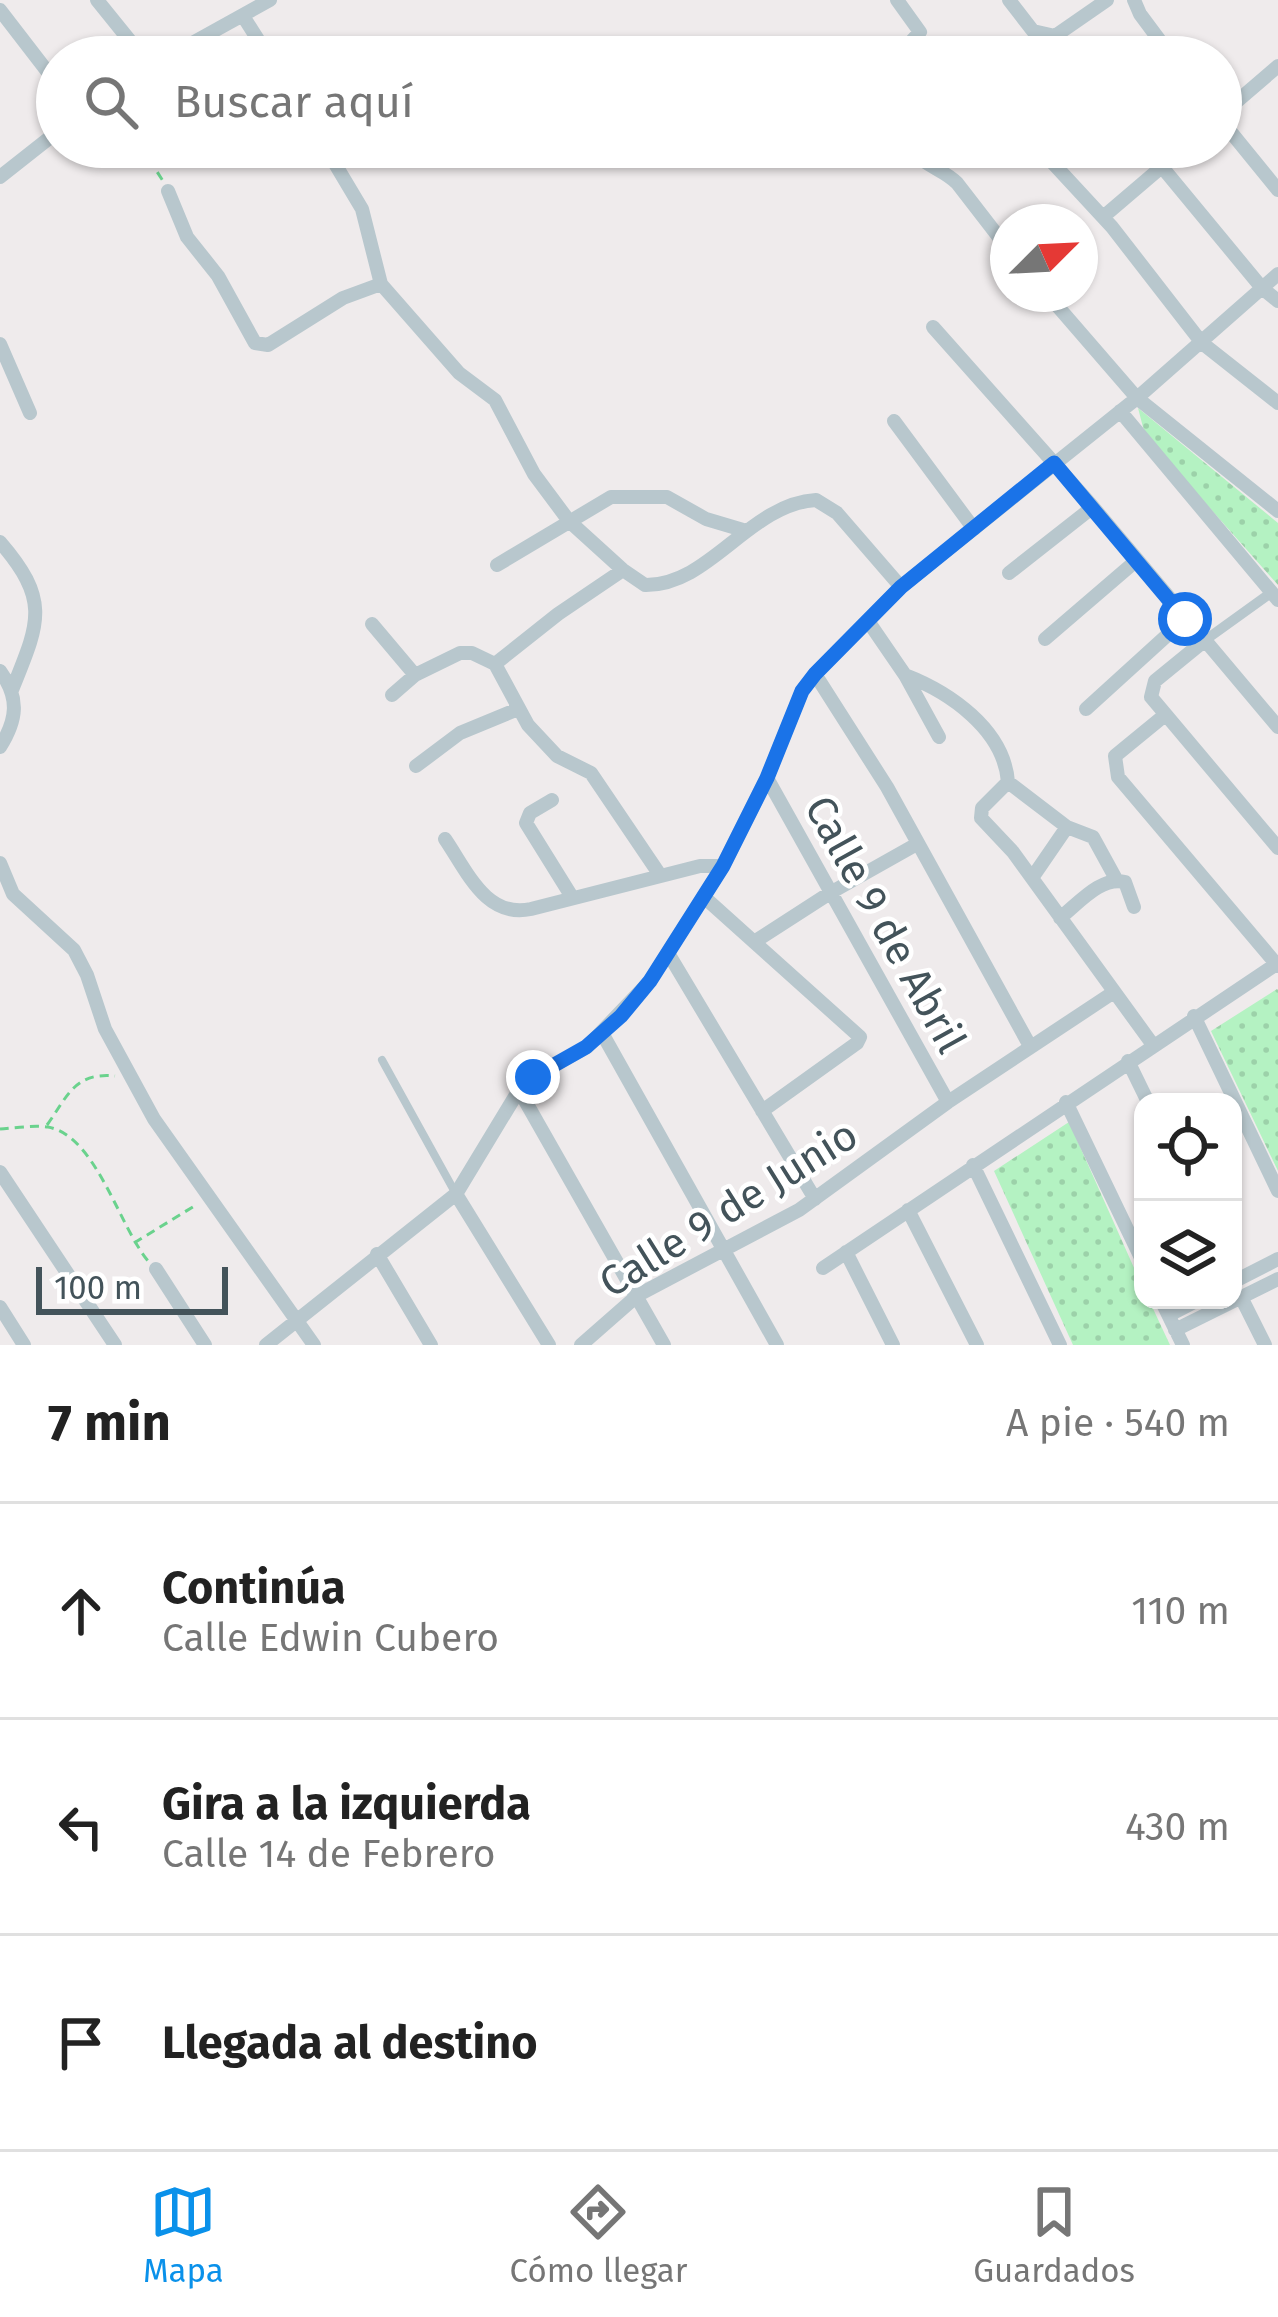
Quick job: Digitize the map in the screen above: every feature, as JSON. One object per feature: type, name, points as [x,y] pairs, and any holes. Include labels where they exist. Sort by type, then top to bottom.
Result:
[{"type":"street","points":[[97,0],[125,36]]},
{"type":"street","points":[[205,36],[270,0]]},
{"type":"street","points":[[897,0],[920,32],[916,36]]},
{"type":"street","points":[[1010,0],[1033,31],[1046,36],[1065,33],[1107,0]]},
{"type":"street","points":[[1134,0],[1156,36]]},
{"type":"street","points":[[0,10],[36,57]]},
{"type":"street","points":[[243,16],[255,36]]},
{"type":"street","points":[[1242,98],[1278,66]]},
{"type":"street","points":[[1242,144],[1278,190]]},
{"type":"street","points":[[0,177],[36,149]]},
{"type":"street","points":[[338,168],[362,209],[381,284],[459,373],[495,400],[534,474],[569,521],[623,570],[645,585],[658,584],[701,566],[743,530],[795,503],[816,500],[837,514],[901,587]]},
{"type":"street","points":[[936,168],[948,174],[990,228]]},
{"type":"street","points":[[1057,168],[1202,343],[1278,403]]},
{"type":"street","points":[[1103,218],[1160,168]]},
{"type":"street","points":[[1164,168],[1262,288],[1278,301]]},
{"type":"street","points":[[168,191],[187,237],[218,276],[255,344],[268,345],[343,298],[381,284]]},
{"type":"street","points":[[266,1345],[456,1194],[519,1090],[602,1034],[650,981],[723,866],[767,778],[802,691],[815,674],[901,587],[1136,398],[1278,274]]},
{"type":"street","points":[[1062,312],[1136,398],[1278,512]]},
{"type":"street","points":[[933,327],[1094,507],[1278,727]]},
{"type":"street","points":[[0,344],[30,413]]},
{"type":"street","points":[[1120,411],[1275,596],[1204,641],[1151,688],[1155,705],[1278,848]]},
{"type":"street","points":[[894,421],[974,529]]},
{"type":"street","points":[[497,565],[611,497],[667,497],[706,519],[743,530]]},
{"type":"street","points":[[1009,573],[1094,507]]},
{"type":"street","points":[[0,542],[27,573],[34,596],[35,632],[12,690]]},
{"type":"street","points":[[1045,639],[1137,560]]},
{"type":"street","points":[[495,664],[623,570]]},
{"type":"street","points":[[1086,709],[1185,619]]},
{"type":"street","points":[[868,620],[939,736]]},
{"type":"street","points":[[372,624],[415,675]]},
{"type":"street","points":[[392,695],[415,675],[460,653],[495,664],[518,710],[557,756],[591,773],[660,875]]},
{"type":"street","points":[[0,671],[12,690],[16,716],[0,747]]},
{"type":"street","points":[[815,674],[851,726],[1030,1046]]},
{"type":"street","points":[[905,675],[975,716],[1002,755],[1008,782],[1067,826],[1094,837],[1116,879],[1125,882],[1134,907]]},
{"type":"street","points":[[416,766],[460,733],[518,710]]},
{"type":"street","points":[[823,1268],[1278,964],[1114,769],[1115,756],[1165,715]]},
{"type":"street","name":"Calle 9 de Abril","points":[[767,778],[948,1102]]},
{"type":"street","points":[[1008,782],[980,812],[1154,1045]]},
{"type":"street","points":[[552,800],[530,813],[526,823],[572,897]]},
{"type":"street","points":[[1032,878],[1067,826]]},
{"type":"street","points":[[445,839],[495,906],[517,912],[700,866],[723,866]]},
{"type":"street","points":[[754,942],[917,844]]},
{"type":"street","points":[[0,863],[13,894],[66,940],[81,962],[105,1029],[130,1078],[314,1345]]},
{"type":"street","points":[[1060,918],[1116,879]]},
{"type":"street","points":[[704,898],[860,1037],[763,1111]]},
{"type":"street","points":[[668,953],[814,1199]]},
{"type":"street","name":"Calle 9 de Junio","points":[[581,1345],[638,1295],[778,1222],[1114,992]]},
{"type":"street","points":[[1194,1016],[1278,1191]]},
{"type":"street","points":[[602,1034],[777,1345]]},
{"type":"street","points":[[1129,1061],[1144,1093]]},
{"type":"street","points":[[519,1090],[664,1345]]},
{"type":"street","points":[[1066,1102],[1134,1243]]},
{"type":"street","points":[[974,1165],[1060,1345]]},
{"type":"street","points":[[0,1172],[115,1345]]},
{"type":"street","points":[[456,1194],[550,1345]]},
{"type":"street","points":[[908,1210],[976,1345]]},
{"type":"street","points":[[847,1252],[892,1345]]},
{"type":"street","points":[[376,1254],[431,1345]]},
{"type":"street","points":[[1242,1276],[1278,1259]]},
{"type":"street","points":[[156,1269],[205,1345]]},
{"type":"street","points":[[1242,1297],[1278,1279]]},
{"type":"street","points":[[1242,1299],[1265,1345]]},
{"type":"street","points":[[0,1307],[24,1345]]},
{"type":"street","points":[[1176,1330],[1217,1309]]},
{"type":"lane","points":[[382,1060],[456,1194]]},
{"type":"path","points":[[154,168],[168,191]]},
{"type":"path","points":[[46,1127],[79,1081],[99,1074],[130,1078]]},
{"type":"path","points":[[0,1129],[46,1127],[70,1135],[89,1159],[134,1243],[156,1269]]},
{"type":"path","points":[[134,1243],[208,1197]]},
{"type":"green space","points":[[1138,408],[1278,523],[1278,585],[1145,435]]},
{"type":"green space","points":[[1278,990],[1278,1171],[1242,1093],[1211,1031]]},
{"type":"green space","points":[[1069,1122],[1134,1268],[1134,1309],[1153,1309],[1170,1345],[1073,1345],[994,1171]]},
{"type":"route","points":[[533,1077],[586,1047],[650,981],[723,866],[767,778],[802,691],[815,674],[901,587],[1054,463],[1185,619]]}]
